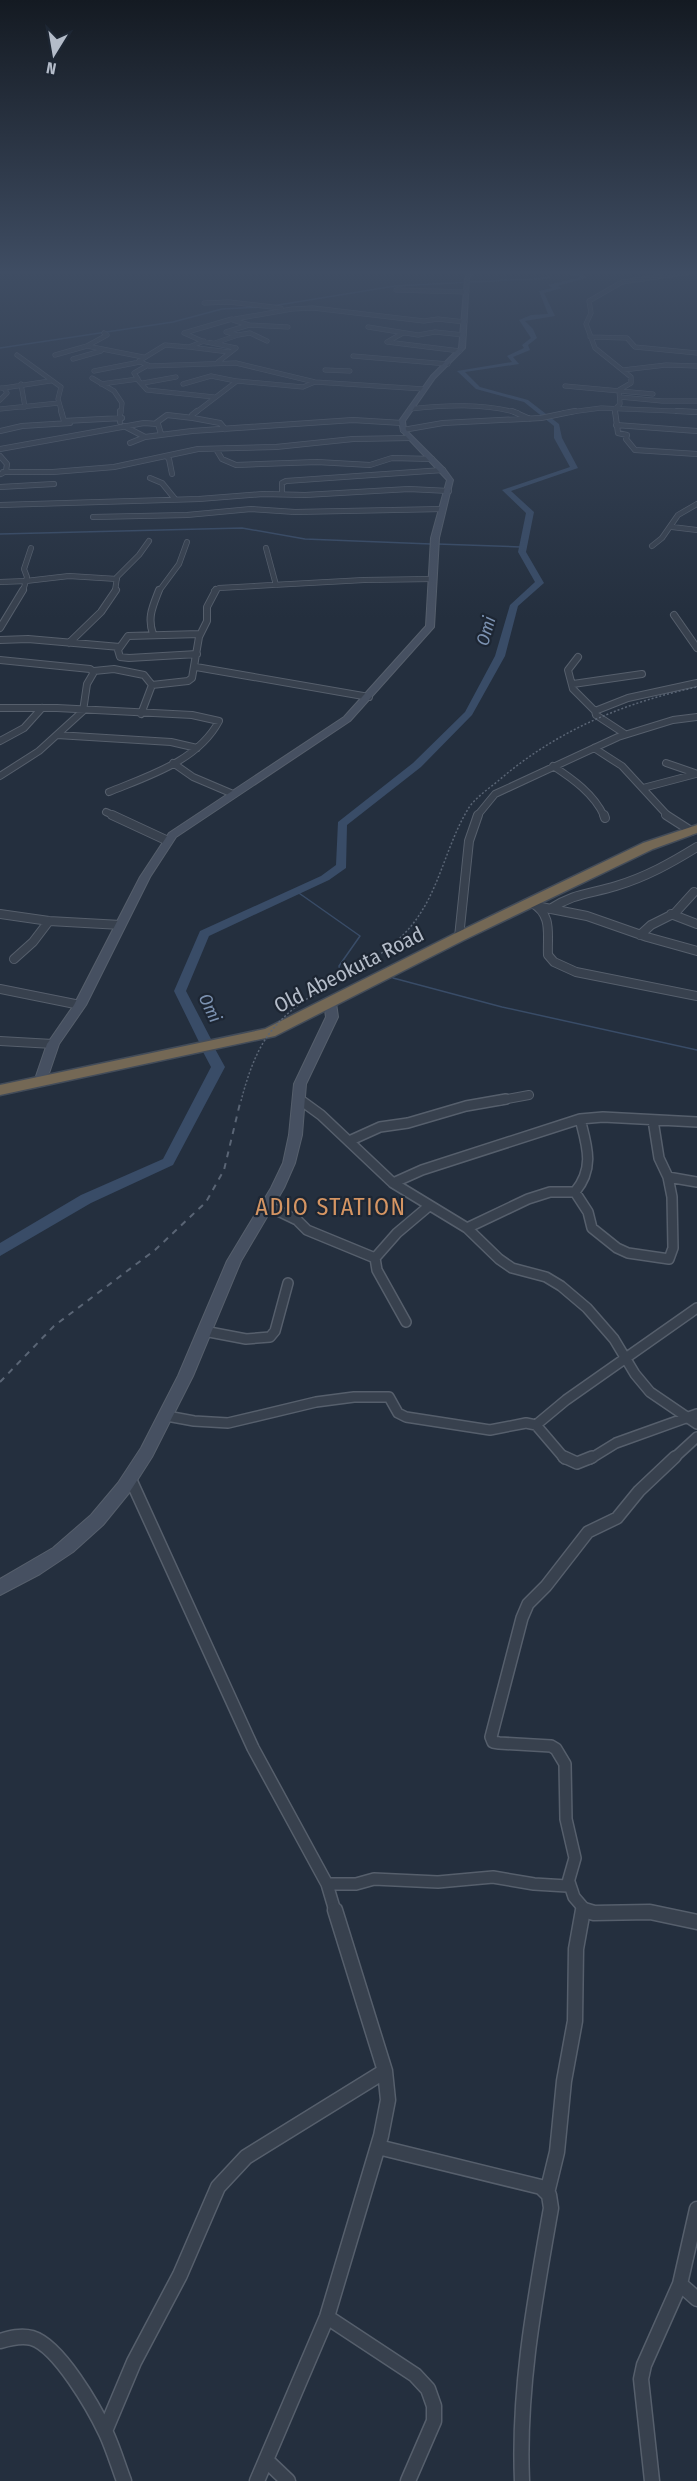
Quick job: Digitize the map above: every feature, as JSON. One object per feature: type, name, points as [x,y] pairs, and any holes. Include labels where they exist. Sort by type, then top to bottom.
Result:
[{"type":"highway","name":"Old Abeokuta Road","points":[[0,1090],[270,1033],[459,937],[536,905],[648,846],[694,830]]},
{"type":"street","points":[[21,386],[25,407]]},
{"type":"street","points":[[57,386],[62,389],[59,404],[63,414],[62,418],[78,435]]},
{"type":"street","points":[[104,386],[118,396],[122,403],[119,412],[122,418],[120,425],[145,437]]},
{"type":"street","points":[[145,386],[147,390],[214,397]]},
{"type":"street","points":[[193,418],[195,411],[229,386]]},
{"type":"street","points":[[289,386],[306,386]]},
{"type":"street","points":[[373,386],[424,389]]},
{"type":"street","points":[[403,426],[410,409],[427,386]]},
{"type":"street","points":[[565,386],[653,394]]},
{"type":"street","points":[[619,391],[627,386]]},
{"type":"street","points":[[0,400],[7,393],[2,388]]},
{"type":"street","points":[[619,391],[620,404],[615,409],[618,433],[627,435],[627,439],[637,450],[697,454]]},
{"type":"street","points":[[620,397],[662,401],[697,401]]},
{"type":"street","points":[[0,409],[59,404]]},
{"type":"street","points":[[410,409],[444,405],[467,406],[522,412],[530,419]]},
{"type":"street","points":[[130,443],[161,434],[353,420],[403,426],[530,419],[552,414],[615,409],[697,412]]},
{"type":"street","points":[[0,449],[123,426],[156,423],[162,416],[220,423],[225,429]]},
{"type":"street","points":[[0,431],[18,427],[122,418]]},
{"type":"street","points":[[156,423],[161,434]]},
{"type":"street","points":[[616,425],[697,431]]},
{"type":"street","points":[[40,1082],[53,1044],[80,1005],[153,863],[168,841],[182,827],[347,719],[430,627],[435,538],[450,480],[443,470],[410,438],[403,426]]},
{"type":"street","points":[[2,473],[99,469],[194,449],[353,439],[410,438]]},
{"type":"street","points":[[252,447],[256,464]]},
{"type":"street","points":[[216,448],[222,459],[235,464],[283,465],[317,462],[370,465],[376,461],[393,458],[432,459]]},
{"type":"street","points":[[0,456],[7,462],[6,471],[2,473]]},
{"type":"street","points":[[166,456],[169,459],[172,474]]},
{"type":"street","points":[[282,494],[282,483],[286,481],[443,470]]},
{"type":"street","points":[[150,477],[168,487],[175,499]]},
{"type":"street","points":[[0,487],[54,484]]},
{"type":"street","points":[[0,505],[282,494],[309,495],[409,489],[449,491]]},
{"type":"street","points":[[652,546],[672,526],[672,521],[697,504]]},
{"type":"street","points":[[93,517],[187,515],[251,509],[305,512],[443,509]]},
{"type":"street","points":[[672,526],[697,530]]},
{"type":"street","points":[[69,642],[113,598],[118,587],[117,579],[149,541]]},
{"type":"street","points":[[153,634],[149,623],[150,614],[159,590],[179,564],[187,543]]},
{"type":"street","points":[[0,628],[8,619],[26,581],[24,569],[31,548]]},
{"type":"street","points":[[266,549],[276,585]]},
{"type":"street","points":[[0,582],[69,576],[117,579]]},
{"type":"street","points":[[152,685],[190,680],[195,667],[200,634],[205,626],[207,608],[215,590],[224,587],[434,579]]},
{"type":"street","points":[[674,615],[697,648]]},
{"type":"street","points":[[110,669],[128,636],[200,634]]},
{"type":"street","points":[[0,640],[69,642],[120,647]]},
{"type":"street","points":[[118,655],[129,658],[197,654]]},
{"type":"street","points":[[578,657],[568,670],[573,689],[595,711],[596,715],[625,734]]},
{"type":"street","points":[[0,660],[94,671],[110,669],[144,675],[152,685]]},
{"type":"street","points":[[195,667],[369,697]]},
{"type":"street","points":[[0,776],[39,751],[83,711],[87,684],[94,671]]},
{"type":"street","points":[[573,684],[642,674]]},
{"type":"street","points":[[595,711],[628,698],[697,683]]},
{"type":"street","points":[[141,714],[152,685]]},
{"type":"street","points":[[0,708],[192,715],[219,722],[208,738],[173,763],[109,792]]},
{"type":"street","points":[[0,741],[10,738],[19,731],[42,708]]},
{"type":"street","points":[[459,937],[469,841],[477,816],[495,794],[625,734],[673,720],[697,717]]},
{"type":"street","points":[[57,735],[159,741],[197,747]]},
{"type":"street","points":[[594,748],[610,756],[643,788],[656,807],[694,830]]},
{"type":"street","points":[[173,763],[201,781],[233,794]]},
{"type":"street","points":[[666,763],[685,772],[696,773]]},
{"type":"street","points":[[553,766],[569,776],[599,805],[605,818]]},
{"type":"street","points":[[0,770],[9,770]]},
{"type":"street","points":[[643,788],[696,773]]},
{"type":"street","points":[[106,812],[168,841]]},
{"type":"street","points":[[550,909],[568,897],[616,886],[654,873],[697,847]]},
{"type":"street","points":[[640,935],[651,925],[671,914],[694,892]]},
{"type":"street","points":[[536,905],[587,916],[640,935],[697,951]]},
{"type":"street","points":[[536,905],[548,919],[548,955],[558,965],[593,976],[697,996]]},
{"type":"street","points":[[0,914],[50,921],[121,925]]},
{"type":"street","points":[[671,914],[697,924]]},
{"type":"street","points":[[14,959],[33,942],[50,921]]},
{"type":"street","points":[[0,989],[80,1005]]},
{"type":"street","points":[[0,1588],[66,1548],[84,1532],[130,1478],[167,1416],[244,1240],[268,1206],[290,1160],[303,1074],[332,1017],[330,1003]]},
{"type":"street","points":[[0,1041],[53,1044]]},
{"type":"street","points":[[349,1141],[380,1127],[408,1123],[466,1106],[529,1095]]},
{"type":"street","points":[[299,1099],[321,1115],[393,1183],[467,1228],[499,1259],[512,1268],[546,1277],[561,1286],[587,1308],[614,1339],[635,1374],[651,1392],[697,1424]]},
{"type":"street","points":[[393,1183],[423,1170],[580,1119],[603,1117],[697,1122]]},
{"type":"street","points":[[467,1228],[528,1199],[550,1192],[575,1192],[581,1185],[590,1155],[580,1119]]},
{"type":"street","points":[[575,1192],[588,1212],[592,1228],[617,1248],[628,1253],[669,1259],[672,1248],[672,1197],[668,1177],[659,1158],[653,1120]]},
{"type":"street","points":[[668,1177],[697,1182]]},
{"type":"street","points":[[268,1206],[297,1220],[307,1230],[375,1258]]},
{"type":"street","points":[[375,1258],[397,1233],[429,1206]]},
{"type":"street","points":[[375,1258],[377,1270],[406,1323]]},
{"type":"street","points":[[204,1331],[254,1338],[272,1337],[288,1283]]},
{"type":"street","points":[[536,1425],[566,1400],[697,1308]]},
{"type":"street","points":[[167,1416],[194,1421],[228,1422],[316,1402],[354,1397],[389,1398],[398,1413],[406,1417],[490,1430],[526,1423],[536,1425],[566,1460],[577,1463],[585,1462],[616,1443],[697,1414]]},
{"type":"street","points":[[327,1884],[356,1884],[374,1879],[458,1881],[479,1877],[559,1887],[567,1886],[575,1858],[566,1819],[566,1764],[556,1749],[551,1746],[499,1743],[493,1742],[491,1737],[522,1618],[528,1604],[546,1586],[588,1532],[617,1518],[639,1491],[697,1437]]},
{"type":"street","points":[[130,1478],[253,1748],[327,1884],[385,2071],[388,2100],[378,2146],[327,2317],[257,2481]]},
{"type":"street","points":[[569,1882],[574,1897],[583,1909],[594,1913],[650,1912],[697,1922]]},
{"type":"street","points":[[547,2193],[555,2170],[564,2079],[576,2016],[574,1966],[576,1933],[583,1909]]},
{"type":"street","points":[[105,2431],[134,2362],[180,2276],[218,2187],[246,2157],[385,2071]]},
{"type":"street","points":[[378,2146],[541,2187],[547,2193],[551,2208],[523,2369],[520,2422],[522,2481]]},
{"type":"street","points":[[652,2481],[641,2379],[644,2365],[680,2284],[697,2210]]},
{"type":"street","points":[[680,2284],[697,2299]]},
{"type":"street","points":[[327,2317],[415,2375],[428,2389],[434,2406],[434,2421],[408,2481]]},
{"type":"street","points":[[0,2341],[24,2336],[35,2339],[59,2358],[105,2431],[124,2481]]},
{"type":"street","points":[[266,2460],[288,2481]]},
{"type":"waterway","name":"Omi","points":[[205,1041],[180,991],[204,934],[325,878],[342,866],[342,824],[417,765],[469,713],[500,656],[514,605],[540,583],[522,552],[530,512],[506,490],[574,468],[558,438],[557,425],[526,401],[476,386]]},
{"type":"waterway","points":[[0,534],[242,528],[305,539],[431,544]]},
{"type":"waterway","points":[[437,544],[521,547]]},
{"type":"waterway","points":[[296,891],[360,936],[339,966],[340,971]]},
{"type":"waterway","points":[[393,978],[502,1007],[697,1050]]},
{"type":"waterway","name":"Omi","points":[[0,1250],[86,1199],[168,1162],[218,1067],[209,1050]]},
{"type":"railway","points":[[241,1101],[260,1049],[283,1018],[316,993],[388,948],[416,920],[433,890],[452,841],[468,809],[478,798],[543,747],[592,721],[643,701],[697,687]]},
{"type":"railway","points":[[0,1382],[54,1326],[155,1250],[206,1202],[224,1170],[241,1099]]},
{"type":"district","name":"ADIO STATION","points":[[331,1207]]}]
